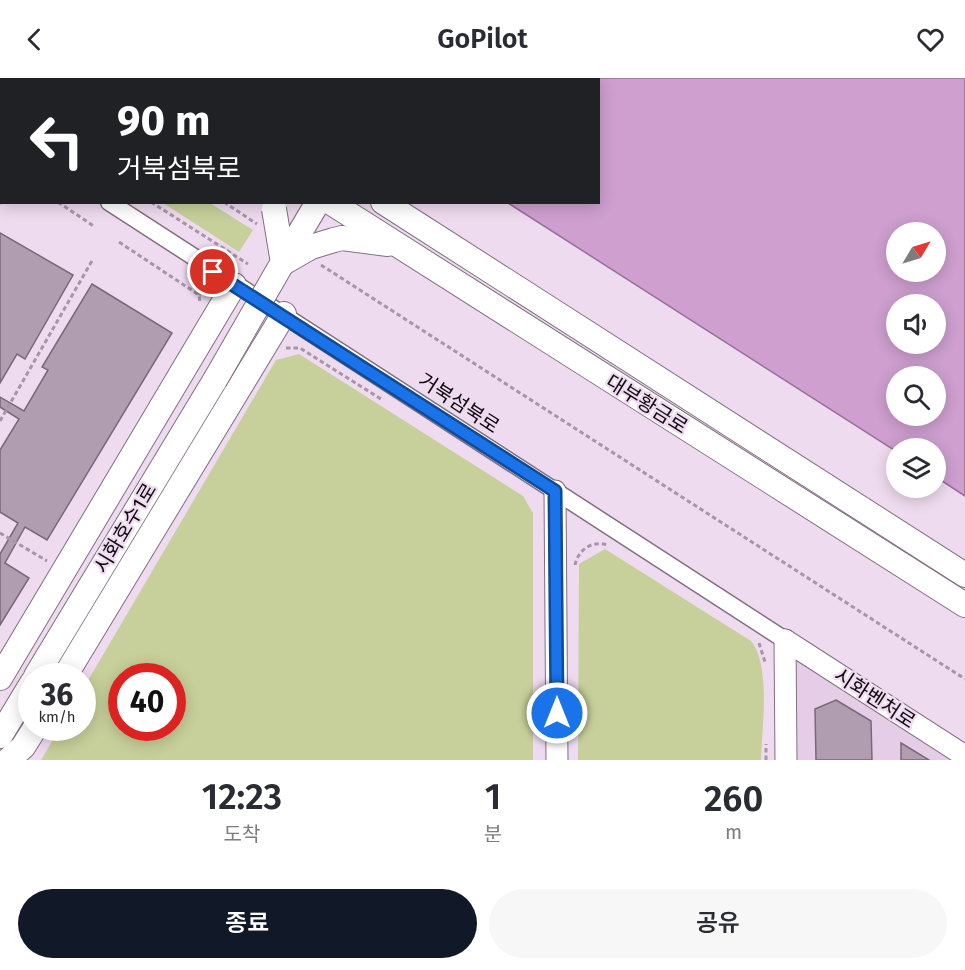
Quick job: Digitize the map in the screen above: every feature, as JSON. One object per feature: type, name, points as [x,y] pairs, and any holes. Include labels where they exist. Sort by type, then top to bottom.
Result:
[{"type":"main road","name":"시화호수1로","points":[[44,663],[215,380],[317,204]]},
{"type":"main road","name":"대부황금로","points":[[333,204],[965,605]]},
{"type":"main road","name":"대부황금로","points":[[386,204],[965,575]]},
{"type":"main road","points":[[270,213],[283,263],[311,247],[342,238],[398,246]]},
{"type":"main road","points":[[0,678],[234,285]]},
{"type":"main road","points":[[73,663],[284,314]]},
{"type":"main road","points":[[0,736],[18,706]]},
{"type":"main road","points":[[8,760],[26,741]]},
{"type":"street","name":"거북섬북로","points":[[112,204],[785,640]]},
{"type":"street","points":[[555,491],[557,760]]},
{"type":"street","points":[[785,640],[786,760]]},
{"type":"street","name":"시화벤처로","points":[[785,640],[965,756]]},
{"type":"path","points":[[61,204],[95,227]]},
{"type":"path","points":[[154,204],[248,264]]},
{"type":"path","points":[[232,204],[270,213]]},
{"type":"path","points":[[119,242],[199,295],[202,309]]},
{"type":"path","points":[[223,256],[226,250]]},
{"type":"path","points":[[0,421],[93,259]]},
{"type":"path","points":[[314,261],[965,679]]},
{"type":"path","points":[[199,295],[206,284]]},
{"type":"path","points":[[284,349],[300,348],[384,401]]},
{"type":"path","points":[[0,533],[52,564]]},
{"type":"path","points":[[584,543],[589,546]]},
{"type":"path","points":[[575,576],[576,560],[589,546],[601,543],[614,549]]},
{"type":"path","points":[[756,641],[763,650],[766,669]]},
{"type":"path","points":[[766,738],[766,760]]},
{"type":"shaded area","points":[[600,78],[965,78],[965,496],[946,484],[946,438],[886,438],[886,445],[510,204],[600,204]]},
{"type":"shaded area","points":[[785,640],[965,760],[786,760]]},
{"type":"green space","points":[[165,204],[212,204],[253,230],[239,252]]},
{"type":"green space","points":[[299,354],[523,496],[533,513],[533,760],[41,760],[52,741],[96,741],[96,667],[276,360]]},
{"type":"green space","points":[[605,549],[751,641],[761,665],[763,681],[764,715],[761,760],[578,760],[579,564]]},
{"type":"building","points":[[0,233],[73,275],[25,359],[17,354],[0,383]]},
{"type":"building","points":[[92,284],[172,333],[47,540],[25,527],[5,563],[29,578],[0,625],[0,554],[18,523],[0,512],[0,450],[19,419],[0,407],[0,397],[24,411],[48,370],[42,367]]},
{"type":"building","points":[[836,700],[871,721],[872,760],[816,760],[815,709]]},
{"type":"building","points":[[901,743],[929,760],[901,760]]},
{"type":"route","points":[[213,272],[284,314],[555,491],[557,713]]}]
